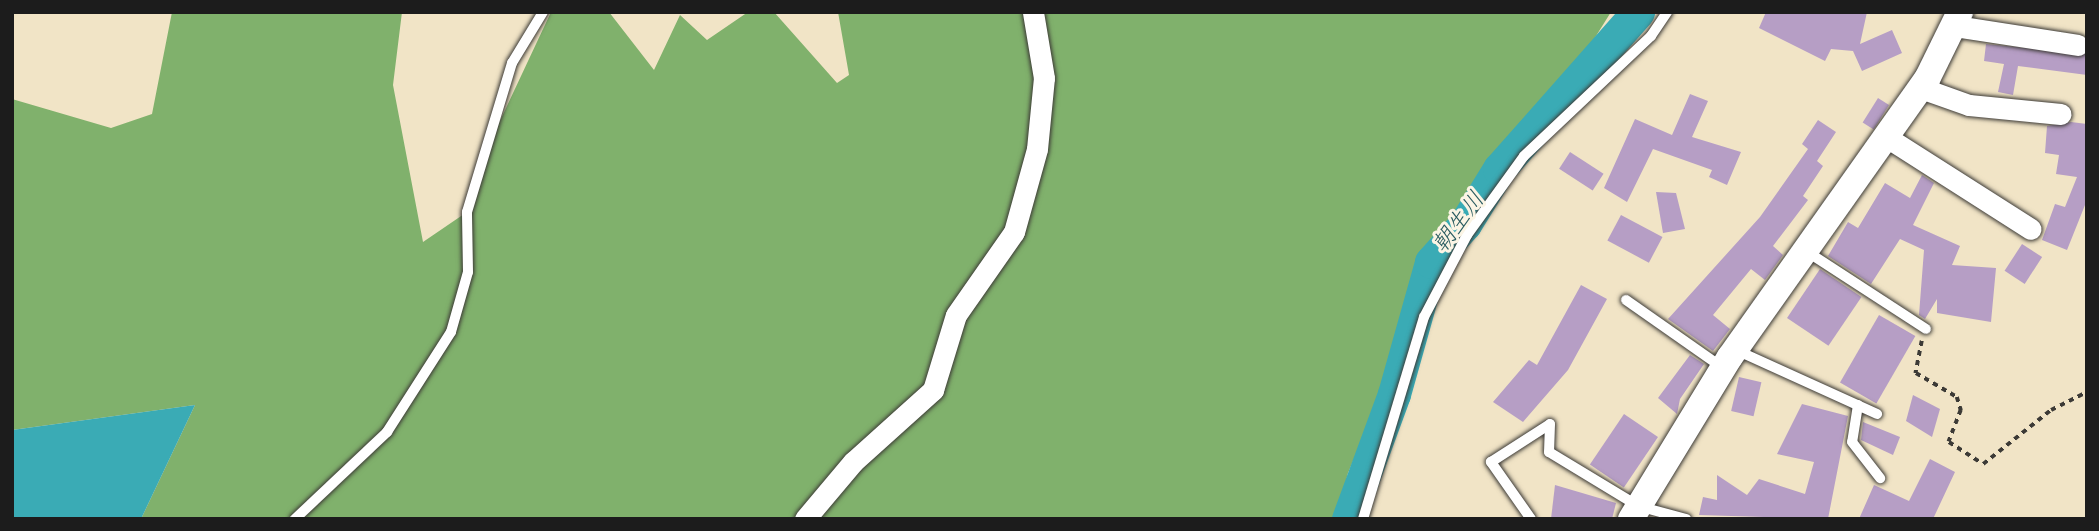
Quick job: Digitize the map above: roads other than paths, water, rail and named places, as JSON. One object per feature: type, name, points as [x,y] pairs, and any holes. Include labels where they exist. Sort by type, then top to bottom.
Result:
[{"type":"street","points":[[805,519],[853,462],[933,390],[956,316],[1014,232],[1037,149],[1044,78],[1033,12]]},
{"type":"street","points":[[1634,512],[1729,359],[1921,88],[1958,19],[2078,45]]},
{"type":"street","points":[[1921,88],[1969,105],[2061,114]]},
{"type":"street","points":[[1888,138],[2031,229]]},
{"type":"lane","points":[[296,519],[387,432],[451,331],[468,272],[467,212],[512,63],[543,12]]},
{"type":"lane","points":[[1363,519],[1424,317],[1467,235],[1524,156],[1651,36],[1668,12]]},
{"type":"lane","points":[[1806,251],[1926,329]]},
{"type":"lane","points":[[1626,300],[1729,359],[1877,414]]},
{"type":"lane","points":[[1858,405],[1852,442],[1880,478]]},
{"type":"lane","points":[[1531,519],[1491,462],[1550,424],[1549,452],[1634,512],[1686,519]]},
{"type":"water","points":[[195,405],[141,519],[12,519],[12,430]]},
{"type":"waterway","name":"朝生川","points":[[1348,519],[1394,394],[1431,262],[1465,224],[1499,169],[1638,12]]}]
